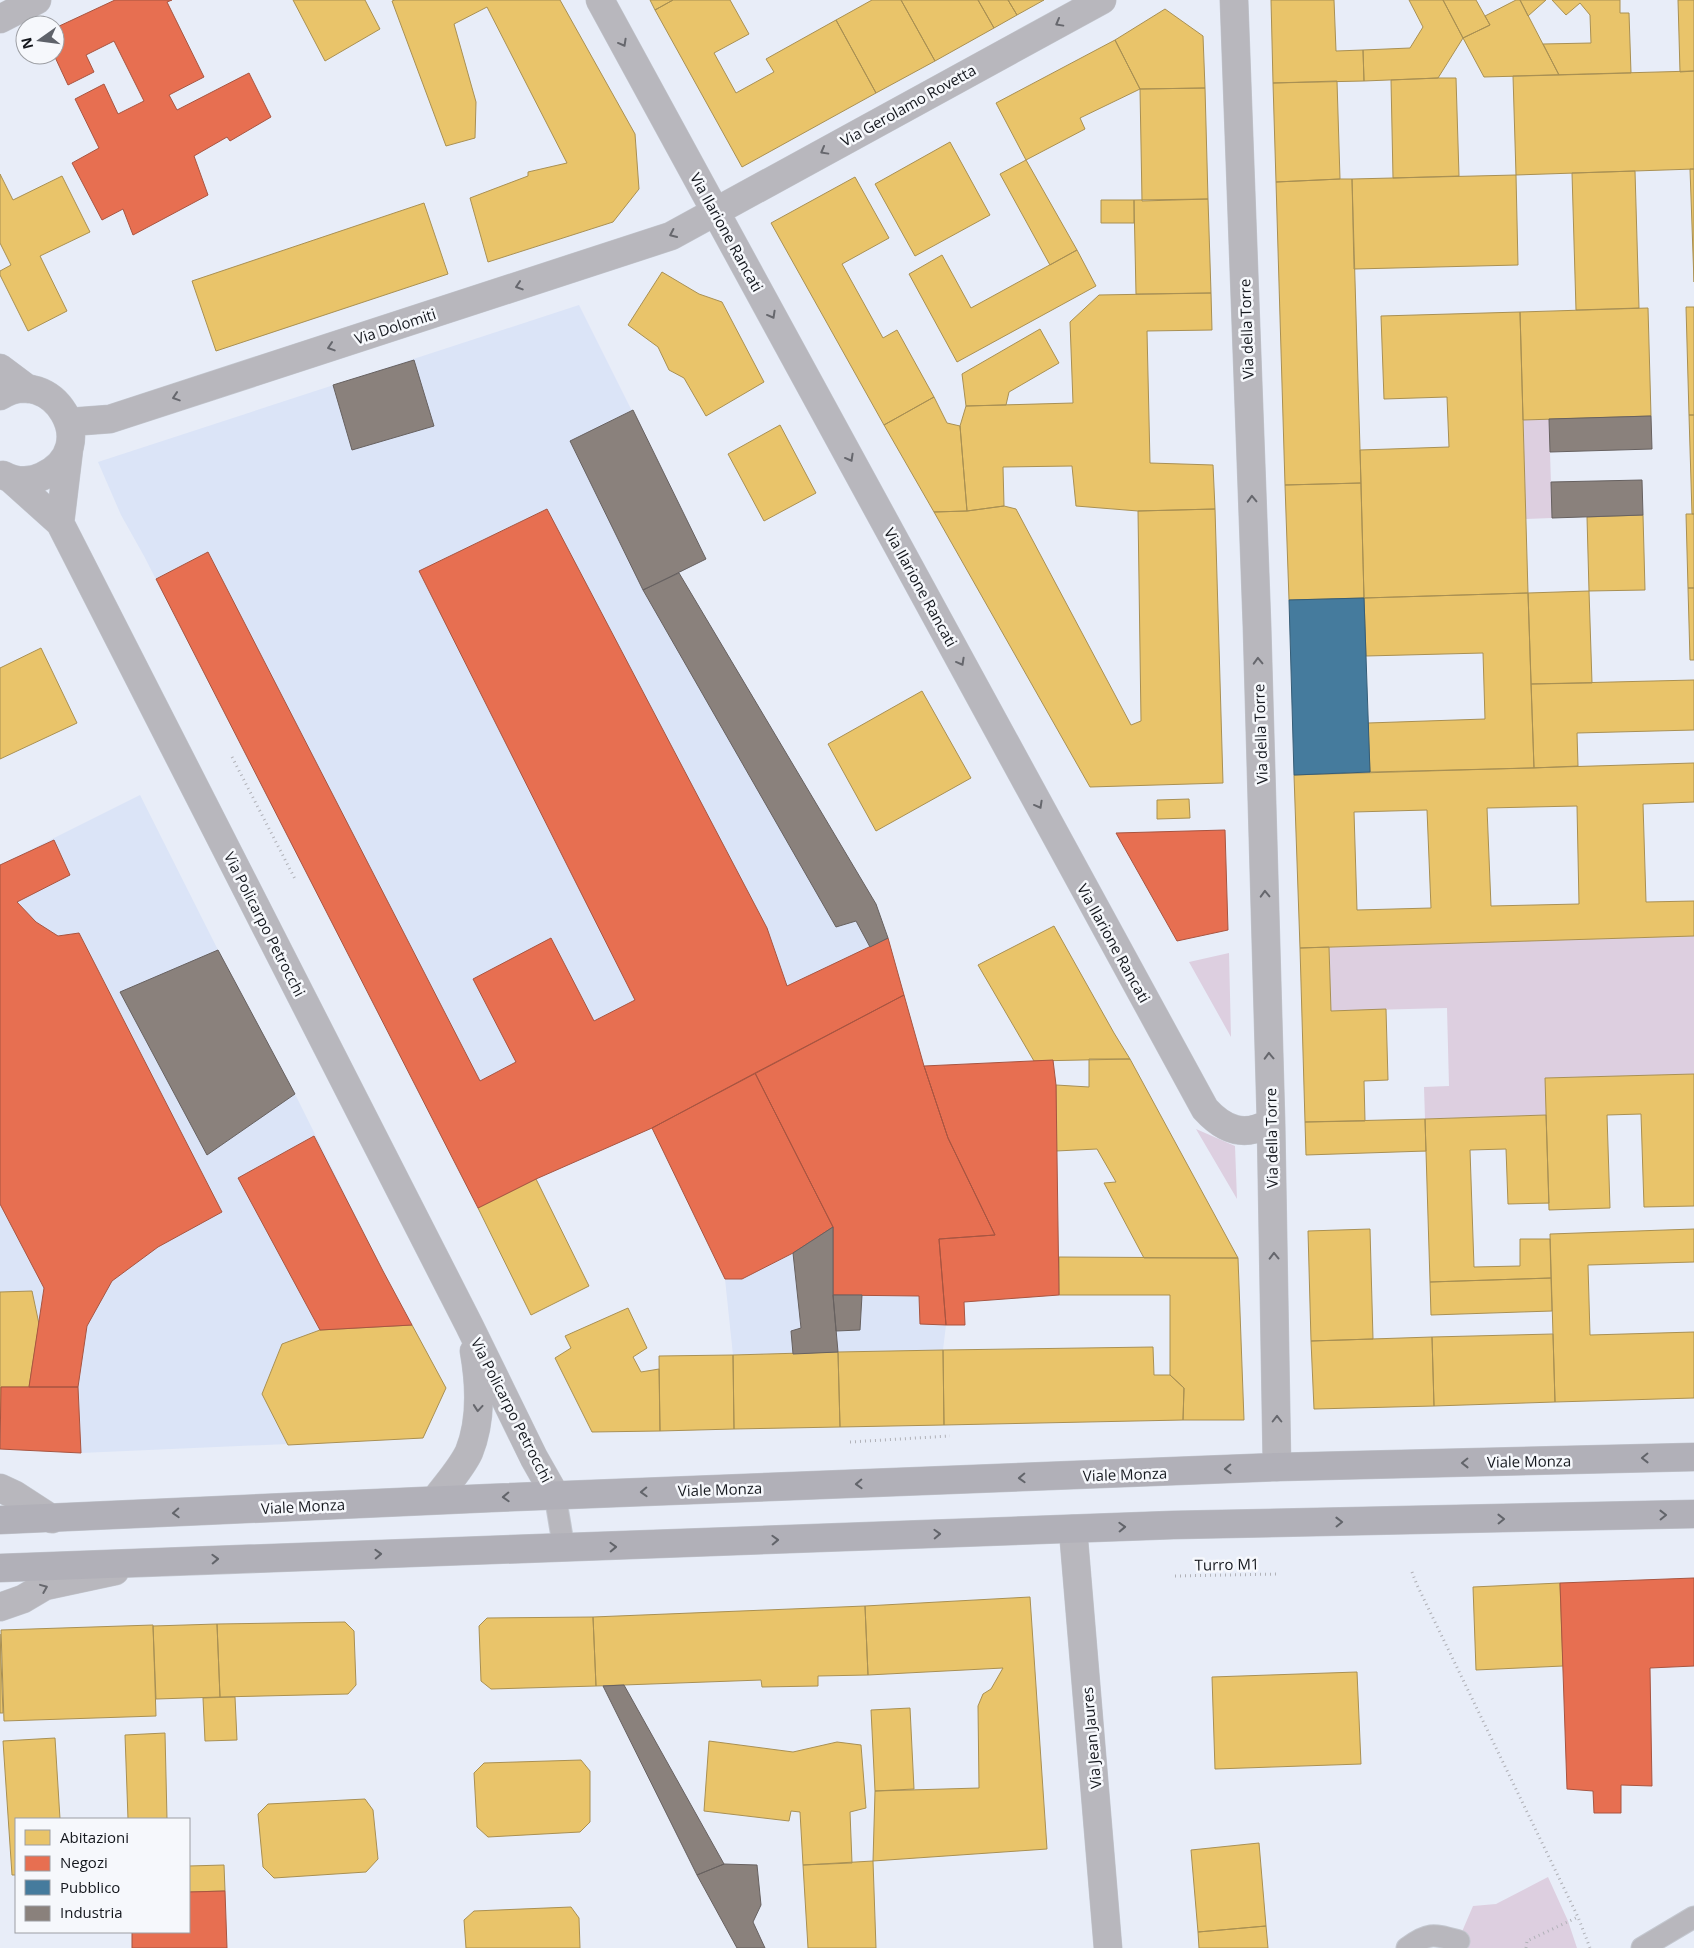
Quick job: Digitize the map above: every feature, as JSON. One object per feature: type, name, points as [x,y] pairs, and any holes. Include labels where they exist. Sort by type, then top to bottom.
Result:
[{"type":"main road","name":"Viale Monza","points":[[0,1520],[555,1495],[1277,1468],[1694,1457]]},
{"type":"main road","points":[[0,1568],[166,1560],[564,1549],[1073,1529],[1694,1514]]},
{"type":"street","points":[[0,19],[37,0]]},
{"type":"street","name":"Via Ilarione Rancati","points":[[600,0],[1205,1109],[1215,1120],[1228,1128],[1241,1130],[1263,1127],[1271,1122]]},
{"type":"street","name":"Via Gerolamo Rovetta","points":[[716,211],[1102,0]]},
{"type":"street","name":"Via della Torre","points":[[1234,0],[1257,626],[1271,1122],[1277,1468]]},
{"type":"street","name":"Via Dolomiti","points":[[70,435],[110,419],[671,236],[716,211]]},
{"type":"street","points":[[0,368],[28,389]]},
{"type":"street","points":[[0,396],[14,390],[28,389],[39,392],[58,404],[70,435],[60,523]]},
{"type":"street","points":[[6,476],[28,481],[49,473],[58,466],[70,435]]},
{"type":"street","name":"Via Policarpo Petrocchi","points":[[6,476],[60,523],[469,1326],[534,1458],[555,1495]]},
{"type":"street","name":"Via Policarpo Petrocchi","points":[[435,1500],[466,1456],[476,1426],[479,1394],[478,1374],[469,1326]]},
{"type":"street","points":[[0,1488],[15,1495],[52,1519]]},
{"type":"street","name":"Via Jean Jaures","points":[[1073,1529],[1108,1948]]},
{"type":"street","points":[[0,1607],[23,1599],[45,1586],[166,1560]]},
{"type":"lane","points":[[555,1495],[564,1549]]},
{"type":"lane","points":[[1642,1948],[1694,1917]]},
{"type":"lane","points":[[1407,1948],[1423,1937],[1440,1936],[1459,1941]]},
{"type":"path","points":[[232,757],[295,879]]},
{"type":"path","points":[[850,1442],[950,1436]]},
{"type":"path","points":[[1412,1572],[1417,1586],[1578,1917],[1590,1948]]},
{"type":"path","name":"Turro M1","points":[[1175,1576],[1279,1574]]},
{"type":"path","points":[[1526,1948],[1527,1941],[1578,1917]]},
{"type":"shaded area","points":[[579,305],[706,559],[679,573],[876,904],[888,938],[924,1066],[948,1138],[946,1325],[943,1350],[733,1355],[725,1279],[652,1128],[536,1179],[478,1208],[144,556],[121,515],[98,462]]},
{"type":"shaded area","points":[[1549,419],[1552,518],[1526,519],[1523,420]]},
{"type":"shaded area","points":[[140,795],[218,950],[295,1094],[383,1271],[446,1388],[423,1438],[81,1453],[0,1449],[0,865]]},
{"type":"shaded area","points":[[1694,936],[1694,1074],[1546,1078],[1546,1115],[1425,1119],[1424,1087],[1449,1086],[1447,1008],[1331,1011],[1329,947]]},
{"type":"shaded area","points":[[1229,953],[1231,1037],[1189,962]]},
{"type":"shaded area","points":[[1196,1129],[1235,1146],[1237,1199]]},
{"type":"shaded area","points":[[1548,1877],[1568,1921],[1577,1948],[1455,1948],[1473,1906],[1496,1904]]},
{"type":"building: Abitazioni","points":[[293,0],[365,0],[380,29],[325,61]]},
{"type":"building: Abitazioni","points":[[560,0],[635,134],[639,189],[613,222],[488,262],[470,198],[528,176],[528,172],[567,163],[487,7],[454,24],[476,102],[475,138],[446,146],[392,1]]},
{"type":"building: Abitazioni","points":[[650,0],[673,0],[655,10]]},
{"type":"building: Abitazioni","points":[[673,0],[730,0],[749,34],[714,53],[736,93],[774,72],[766,59],[836,20],[876,93],[742,167],[655,10]]},
{"type":"building: Abitazioni","points":[[872,0],[901,0],[935,61],[876,93],[836,20]]},
{"type":"building: Abitazioni","points":[[901,0],[978,0],[994,28],[935,61]]},
{"type":"building: Abitazioni","points":[[978,0],[1008,0],[1017,15],[994,28]]},
{"type":"building: Abitazioni","points":[[1008,0],[1044,0],[1017,15]]},
{"type":"building: Abitazioni","points":[[1271,0],[1334,0],[1336,51],[1363,50],[1364,81],[1273,83]]},
{"type":"building: Abitazioni","points":[[1409,0],[1443,0],[1463,38],[1438,78],[1364,81],[1363,50],[1410,48],[1423,27]]},
{"type":"building: Abitazioni","points":[[1443,0],[1476,0],[1490,25],[1463,38]]},
{"type":"building: Abitazioni","points":[[1516,0],[1520,0],[1559,75],[1484,77],[1463,38],[1490,25],[1485,16]]},
{"type":"building: Abitazioni","points":[[1520,0],[1546,0],[1528,16]]},
{"type":"building: Abitazioni","points":[[1552,0],[1620,0],[1620,13],[1629,13],[1631,73],[1559,75],[1543,44],[1591,43],[1590,15],[1580,3],[1566,15]]},
{"type":"building: Abitazioni","points":[[1678,0],[1694,0],[1694,71],[1680,72]]},
{"type":"building: Abitazioni","points":[[1165,9],[1203,36],[1205,88],[1140,89],[1115,40]]},
{"type":"building: Abitazioni","points":[[1115,40],[1140,89],[1080,118],[1085,129],[1026,160],[996,103]]},
{"type":"building: Abitazioni","points":[[1694,71],[1694,169],[1516,175],[1513,76]]},
{"type":"building: Abitazioni","points":[[1456,78],[1459,176],[1393,178],[1391,80]]},
{"type":"building: Abitazioni","points":[[1337,81],[1340,179],[1276,182],[1273,83]]},
{"type":"building: Abitazioni","points":[[1205,88],[1208,199],[1142,201],[1140,89]]},
{"type":"building: Abitazioni","points":[[950,142],[990,215],[915,256],[875,184]]},
{"type":"building: Abitazioni","points":[[1026,160],[1077,250],[1050,265],[1000,174]]},
{"type":"building: Abitazioni","points":[[1690,169],[1694,169],[1694,282]]},
{"type":"building: Abitazioni","points":[[1635,171],[1639,308],[1576,310],[1572,173]]},
{"type":"building: Abitazioni","points":[[0,174],[13,200],[62,176],[90,232],[40,256],[67,311],[28,331],[0,275],[0,271],[11,265],[0,243]]},
{"type":"building: Abitazioni","points":[[1516,175],[1518,265],[1354,269],[1352,179]]},
{"type":"building: Abitazioni","points":[[855,177],[889,238],[842,264],[883,338],[897,330],[934,397],[884,425],[771,223]]},
{"type":"building: Abitazioni","points":[[1352,179],[1361,483],[1285,485],[1276,182]]},
{"type":"building: Abitazioni","points":[[1208,199],[1211,293],[1136,294],[1134,200]]},
{"type":"building: Abitazioni","points":[[1101,200],[1134,200],[1134,223],[1101,223]]},
{"type":"building: Abitazioni","points":[[424,203],[448,274],[216,351],[192,281]]},
{"type":"building: Abitazioni","points":[[1077,250],[1096,286],[957,362],[909,274],[942,255],[971,308]]},
{"type":"building: Abitazioni","points":[[662,272],[699,294],[722,302],[764,382],[706,416],[684,378],[669,370],[658,347],[628,325]]},
{"type":"building: Abitazioni","points":[[1211,293],[1212,330],[1147,331],[1150,463],[1213,465],[1215,509],[1138,511],[1076,506],[1072,466],[1003,467],[1004,506],[967,511],[960,426],[966,406],[1073,403],[1070,322],[1099,295]]},
{"type":"building: Abitazioni","points":[[1686,307],[1694,307],[1694,415],[1689,415]]},
{"type":"building: Abitazioni","points":[[1648,308],[1651,416],[1523,420],[1520,312]]},
{"type":"building: Abitazioni","points":[[1520,312],[1528,593],[1364,598],[1360,450],[1449,447],[1447,397],[1384,399],[1381,316]]},
{"type":"building: Abitazioni","points":[[1040,329],[1059,363],[1009,392],[1006,405],[966,406],[962,374]]},
{"type":"building: Abitazioni","points":[[934,397],[947,423],[960,426],[967,511],[934,512],[884,425]]},
{"type":"building: Abitazioni","points":[[1689,415],[1694,415],[1694,514],[1692,514]]},
{"type":"building: Abitazioni","points":[[780,425],[816,493],[764,521],[728,454]]},
{"type":"building: Abitazioni","points":[[1361,483],[1364,598],[1289,600],[1285,485]]},
{"type":"building: Abitazioni","points":[[1004,506],[1016,509],[1131,725],[1141,721],[1138,511],[1215,509],[1223,783],[1090,787],[934,512],[967,511]]},
{"type":"building: Abitazioni","points":[[1686,514],[1694,514],[1694,588],[1688,588]]},
{"type":"building: Abitazioni","points":[[1643,515],[1645,590],[1589,591],[1587,517]]},
{"type":"building: Abitazioni","points":[[1688,588],[1694,588],[1694,660],[1690,660]]},
{"type":"building: Abitazioni","points":[[1589,591],[1592,683],[1531,684],[1528,593]]},
{"type":"building: Abitazioni","points":[[1528,593],[1534,768],[1370,772],[1368,723],[1485,719],[1483,653],[1366,656],[1364,598]]},
{"type":"building: Abitazioni","points":[[41,648],[77,723],[0,759],[0,668]]},
{"type":"building: Abitazioni","points":[[1694,680],[1694,730],[1577,733],[1578,766],[1534,768],[1531,684]]},
{"type":"building: Abitazioni","points":[[922,691],[971,778],[876,831],[828,744]]},
{"type":"building: Abitazioni","points":[[1694,763],[1694,802],[1643,804],[1646,902],[1694,901],[1694,936],[1300,948],[1294,775]],"holes":[[[1577,806],[1579,904],[1491,906],[1487,808]],[[1427,810],[1431,908],[1357,910],[1354,812]]]},
{"type":"building: Abitazioni","points":[[1189,799],[1190,818],[1157,819],[1157,800]]},
{"type":"building: Abitazioni","points":[[1054,926],[1130,1059],[1034,1061],[978,965]]},
{"type":"building: Abitazioni","points":[[1329,947],[1331,1011],[1386,1009],[1388,1080],[1364,1081],[1365,1121],[1305,1122],[1300,948]]},
{"type":"building: Abitazioni","points":[[1089,1059],[1130,1059],[1238,1258],[1144,1258],[1104,1183],[1116,1182],[1097,1149],[1056,1151],[1056,1085],[1089,1087]]},
{"type":"building: Abitazioni","points":[[1694,1074],[1694,1206],[1644,1207],[1641,1114],[1607,1115],[1610,1208],[1549,1210],[1545,1078]]},
{"type":"building: Abitazioni","points":[[1546,1115],[1549,1203],[1508,1204],[1506,1149],[1470,1150],[1474,1267],[1520,1266],[1520,1239],[1550,1239],[1551,1278],[1430,1282],[1425,1119]]},
{"type":"building: Abitazioni","points":[[1425,1119],[1426,1151],[1306,1155],[1305,1122]]},
{"type":"building: Abitazioni","points":[[536,1179],[589,1286],[531,1315],[478,1208]]},
{"type":"building: Abitazioni","points":[[1370,1229],[1373,1339],[1311,1341],[1308,1231]]},
{"type":"building: Abitazioni","points":[[1694,1229],[1694,1262],[1588,1265],[1590,1335],[1694,1332],[1694,1398],[1555,1402],[1550,1234]]},
{"type":"building: Abitazioni","points":[[1059,1257],[1238,1258],[1244,1420],[1183,1420],[1184,1388],[1170,1375],[1170,1295],[1059,1295]]},
{"type":"building: Abitazioni","points":[[1551,1278],[1552,1311],[1431,1315],[1430,1282]]},
{"type":"building: Abitazioni","points":[[32,1291],[39,1324],[29,1387],[1,1387],[2,1417],[0,1417],[0,1292]]},
{"type":"building: Abitazioni","points":[[628,1308],[647,1348],[633,1357],[641,1372],[659,1369],[660,1431],[592,1432],[555,1358],[571,1348],[565,1336]]},
{"type":"building: Abitazioni","points":[[412,1325],[446,1388],[423,1438],[288,1445],[262,1394],[282,1344],[320,1330]]},
{"type":"building: Abitazioni","points":[[1553,1334],[1555,1402],[1434,1406],[1432,1337]]},
{"type":"building: Abitazioni","points":[[1432,1337],[1434,1406],[1314,1409],[1311,1341]]},
{"type":"building: Abitazioni","points":[[1153,1347],[1154,1375],[1170,1375],[1184,1388],[1183,1420],[944,1425],[943,1350]]},
{"type":"building: Abitazioni","points":[[943,1350],[944,1425],[840,1427],[838,1352]]},
{"type":"building: Abitazioni","points":[[838,1352],[840,1427],[734,1429],[733,1355]]},
{"type":"building: Abitazioni","points":[[733,1355],[734,1429],[660,1431],[659,1356]]},
{"type":"building: Abitazioni","points":[[1560,1583],[1563,1666],[1476,1670],[1473,1587]]},
{"type":"building: Abitazioni","points":[[1030,1597],[1047,1849],[873,1861],[875,1791],[979,1788],[978,1706],[983,1694],[991,1689],[1003,1668],[868,1675],[865,1606]]},
{"type":"building: Abitazioni","points":[[865,1606],[868,1675],[818,1676],[818,1686],[762,1687],[761,1680],[596,1686],[593,1617]]},
{"type":"building: Abitazioni","points":[[593,1617],[596,1686],[491,1689],[481,1681],[479,1626],[487,1618]]},
{"type":"building: Abitazioni","points":[[345,1622],[354,1631],[356,1685],[348,1694],[220,1697],[217,1624]]},
{"type":"building: Abitazioni","points":[[217,1624],[220,1697],[156,1699],[153,1626]]},
{"type":"building: Abitazioni","points":[[153,1625],[156,1716],[4,1721],[1,1630]]},
{"type":"building: Abitazioni","points":[[0,1634],[3,1713],[0,1713]]},
{"type":"building: Abitazioni","points":[[1357,1672],[1361,1764],[1215,1769],[1212,1677]]},
{"type":"building: Abitazioni","points":[[235,1697],[237,1740],[205,1741],[203,1698]]},
{"type":"building: Abitazioni","points":[[910,1708],[914,1789],[875,1791],[871,1710]]},
{"type":"building: Abitazioni","points":[[165,1733],[167,1818],[128,1818],[125,1735]]},
{"type":"building: Abitazioni","points":[[55,1738],[60,1818],[15,1818],[15,1875],[12,1875],[3,1741]]},
{"type":"building: Abitazioni","points":[[709,1741],[793,1752],[837,1742],[861,1745],[866,1808],[850,1812],[852,1863],[803,1865],[800,1812],[791,1811],[789,1821],[704,1811]]},
{"type":"building: Abitazioni","points":[[581,1760],[590,1771],[590,1822],[580,1832],[488,1837],[477,1827],[474,1773],[484,1763]]},
{"type":"building: Abitazioni","points":[[365,1799],[373,1810],[378,1859],[366,1872],[274,1878],[263,1867],[258,1814],[268,1804]]},
{"type":"building: Abitazioni","points":[[1259,1843],[1266,1926],[1198,1932],[1191,1850]]},
{"type":"building: Abitazioni","points":[[873,1861],[876,1948],[808,1948],[803,1865]]},
{"type":"building: Abitazioni","points":[[224,1865],[225,1891],[190,1892],[190,1866]]},
{"type":"building: Abitazioni","points":[[571,1907],[579,1918],[580,1948],[466,1948],[464,1920],[474,1911]]},
{"type":"building: Abitazioni","points":[[1266,1926],[1268,1948],[1199,1948],[1198,1932]]},
{"type":"building: Negozi","points":[[115,0],[172,0],[167,2],[204,77],[169,95],[177,110],[249,73],[271,117],[230,141],[227,137],[194,156],[208,195],[133,235],[123,209],[102,220],[72,163],[99,148],[75,99],[104,84],[118,114],[144,101],[114,41],[86,55],[94,72],[68,85],[59,65],[65,65],[65,23]]},
{"type":"building: Negozi","points":[[547,509],[767,928],[787,986],[888,938],[904,995],[652,1128],[536,1179],[478,1208],[156,579],[208,552],[480,1081],[516,1062],[473,979],[551,938],[594,1021],[635,1000],[419,571]]},
{"type":"building: Negozi","points":[[1225,830],[1228,930],[1177,941],[1116,833]]},
{"type":"building: Negozi","points":[[54,840],[70,875],[17,902],[36,922],[58,936],[79,933],[222,1212],[158,1247],[112,1281],[87,1326],[78,1387],[29,1387],[44,1288],[0,1204],[0,865]]},
{"type":"building: Negozi","points":[[904,995],[924,1066],[948,1138],[995,1235],[939,1239],[946,1325],[920,1324],[919,1296],[833,1295],[833,1227],[755,1073]]},
{"type":"building: Negozi","points":[[1053,1060],[1056,1085],[1059,1295],[964,1302],[965,1325],[946,1325],[939,1239],[995,1235],[948,1138],[924,1066]]},
{"type":"building: Negozi","points":[[755,1073],[833,1227],[793,1253],[742,1279],[725,1279],[652,1128]]},
{"type":"building: Negozi","points":[[314,1136],[412,1325],[320,1330],[238,1178]]},
{"type":"building: Negozi","points":[[1,1387],[78,1387],[81,1453],[0,1449]]},
{"type":"building: Negozi","points":[[1694,1578],[1694,1666],[1650,1668],[1652,1786],[1621,1785],[1621,1813],[1594,1813],[1593,1791],[1567,1789],[1560,1583]]},
{"type":"building: Negozi","points":[[225,1891],[227,1948],[132,1948],[132,1933],[190,1933],[190,1892]]},
{"type":"building: Pubblico","points":[[1364,598],[1370,772],[1294,775],[1289,600]]},
{"type":"building: Industria","points":[[414,360],[434,426],[352,450],[333,385]]},
{"type":"building: Industria","points":[[633,410],[706,559],[643,590],[570,441]]},
{"type":"building: Industria","points":[[1651,416],[1652,449],[1550,452],[1549,419]]},
{"type":"building: Industria","points":[[1642,480],[1643,515],[1552,518],[1551,482]]},
{"type":"building: Industria","points":[[679,573],[876,904],[888,938],[870,947],[856,921],[836,927],[643,590]]},
{"type":"building: Industria","points":[[218,950],[295,1094],[207,1155],[120,992]]},
{"type":"building: Industria","points":[[833,1227],[833,1295],[838,1352],[793,1354],[791,1331],[801,1328],[793,1253]]},
{"type":"building: Industria","points":[[833,1295],[862,1295],[860,1330],[836,1331]]},
{"type":"building: Industria","points":[[624,1685],[724,1864],[697,1875],[603,1686]]},
{"type":"building: Industria","points":[[724,1864],[757,1865],[761,1905],[753,1922],[765,1948],[737,1948],[697,1875]]}]
